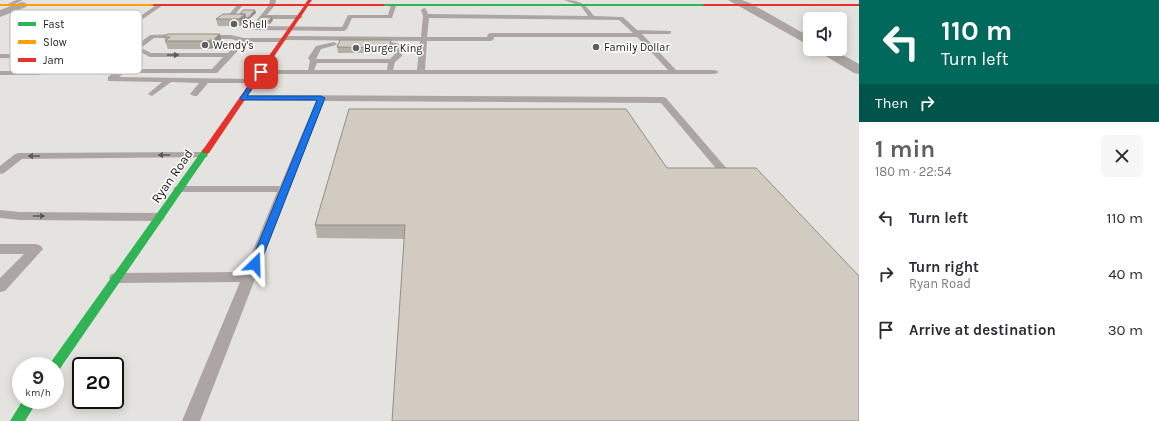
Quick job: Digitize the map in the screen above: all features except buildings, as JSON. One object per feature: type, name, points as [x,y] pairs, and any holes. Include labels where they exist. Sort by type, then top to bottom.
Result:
[{"type":"main road","points":[[4,5],[21,2],[160,5],[227,3],[240,6],[272,3],[393,6],[474,3],[582,5],[644,3],[693,5],[859,5]]},
{"type":"main road","name":"Ryan Road","points":[[61,357],[309,3]]},
{"type":"main road","points":[[16,421],[25,409]]},
{"type":"street","points":[[733,0],[746,5],[803,38]]},
{"type":"street","points":[[0,14],[21,2]]},
{"type":"street","points":[[835,56],[859,70]]},
{"type":"lane","points":[[567,0],[582,5],[593,18]]},
{"type":"lane","points":[[684,0],[693,5]]},
{"type":"lane","points":[[272,3],[252,28],[344,29],[350,16],[390,17],[393,6]]},
{"type":"lane","points":[[142,17],[160,5]]},
{"type":"lane","points":[[421,72],[426,16],[423,5]]},
{"type":"lane","points":[[228,19],[240,6]]},
{"type":"lane","points":[[426,16],[621,18],[674,72]]},
{"type":"lane","points":[[262,17],[300,17]]},
{"type":"lane","points":[[200,36],[231,37],[244,40],[424,38],[491,39],[490,35],[669,32]]},
{"type":"lane","points":[[142,44],[152,36],[184,36]]},
{"type":"lane","points":[[142,71],[214,71],[244,40]]},
{"type":"lane","points":[[309,72],[314,61],[312,58],[318,47],[327,44],[358,43],[398,45],[398,56],[392,61],[314,61]]},
{"type":"lane","points":[[142,51],[150,55],[229,55]]},
{"type":"lane","points":[[142,61],[150,55]]},
{"type":"lane","points":[[0,56],[10,56]]},
{"type":"lane","points":[[390,72],[392,61]]},
{"type":"lane","points":[[261,72],[715,72]]},
{"type":"lane","points":[[117,74],[111,78],[255,81]]},
{"type":"lane","points":[[152,94],[169,80]]},
{"type":"lane","points":[[194,94],[206,80]]},
{"type":"lane","points":[[243,98],[663,100],[723,170]]},
{"type":"lane","points":[[191,421],[321,98]]},
{"type":"lane","points":[[0,171],[19,156],[203,155]]},
{"type":"lane","points":[[179,189],[285,190]]},
{"type":"lane","points":[[0,214],[20,216],[160,217]]},
{"type":"lane","points":[[0,249],[36,249],[0,287]]},
{"type":"lane","points":[[116,278],[250,277]]},
{"type":"traffic: fast","points":[[383,5],[704,5]]},
{"type":"traffic: fast","points":[[61,357],[206,151]]},
{"type":"traffic: fast","points":[[17,421],[25,409]]},
{"type":"traffic: slow","points":[[0,5],[154,5]]},
{"type":"traffic: jam","points":[[206,151],[310,0]]},
{"type":"traffic: jam","points":[[154,5],[383,5]]},
{"type":"traffic: jam","points":[[704,5],[859,5]]},
{"type":"place","name":"Shell","points":[[234,24]]},
{"type":"place","name":"Wendy's","points":[[205,45]]},
{"type":"place","name":"Family Dollar","points":[[596,47]]},
{"type":"place","name":"Burger King","points":[[356,48]]},
{"type":"route","points":[[255,264],[321,98],[243,98],[261,72]]}]
